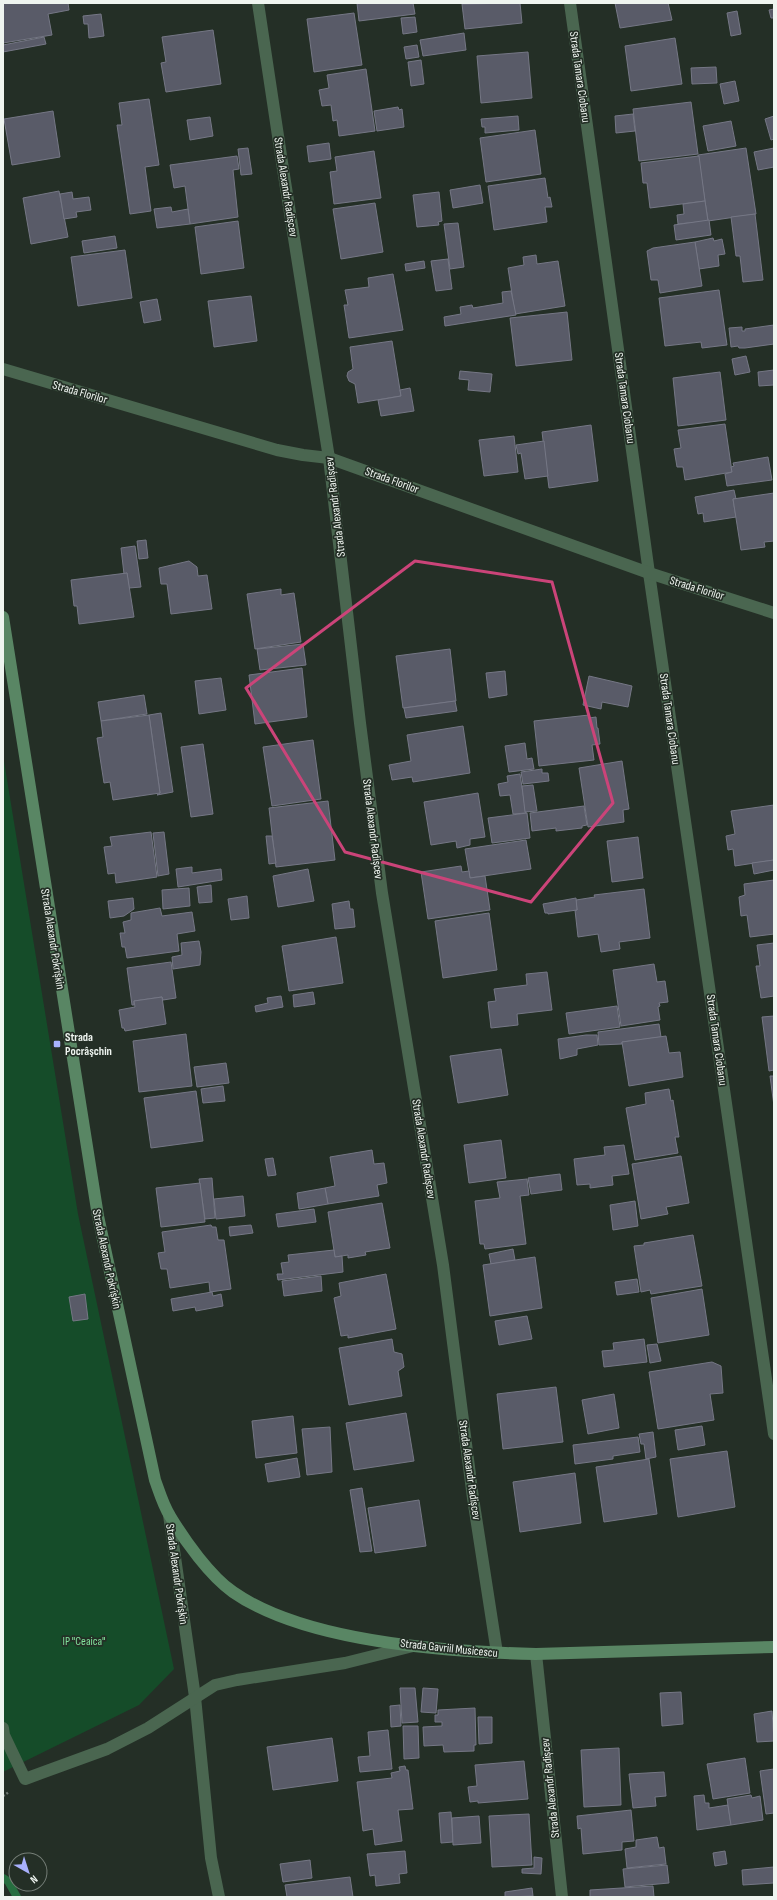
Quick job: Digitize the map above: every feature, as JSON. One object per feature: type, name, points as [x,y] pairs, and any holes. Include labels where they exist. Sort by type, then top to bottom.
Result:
[{"type":"street","name":"Strada Alexandr Radișcev","points":[[258,3],[329,458],[360,723],[382,893],[443,1264],[473,1498],[497,1653]]},
{"type":"street","name":"Strada Tamara Ciobanu","points":[[570,3],[649,573],[774,1434]]},
{"type":"street","name":"Strada Florilor","points":[[3,370],[277,450],[329,458],[649,573],[774,613]]},
{"type":"street","name":"Strada Alexandr Pokrîșkin","points":[[3,618],[98,1216],[155,1480],[169,1515],[195,1697],[211,1858],[219,1897]]},
{"type":"street","name":"Strada Gavriil Musicescu","points":[[169,1515],[208,1570],[233,1592],[259,1607],[287,1620],[355,1637],[415,1646],[497,1653],[536,1654],[774,1647]]},
{"type":"street","points":[[3,1733],[25,1779],[107,1749],[148,1728],[215,1685],[237,1680],[345,1664],[415,1646]]},
{"type":"street","name":"Strada Alexandr Radișcev","points":[[536,1654],[562,1897]]},
{"type":"highlighted area","points":[[415,561],[552,582],[613,803],[531,902],[345,852],[246,688]]},
{"type":"green space","name":"IP \"Ceaica\"","points":[[3,755],[78,1214],[174,1669],[139,1705],[3,1772]]},
{"type":"building","points":[[3,3],[68,3],[69,10],[48,14],[52,35],[3,43]]},
{"type":"building","points":[[357,3],[413,3],[415,14],[359,21]]},
{"type":"building","points":[[520,3],[522,23],[465,29],[462,4]]},
{"type":"building","points":[[615,3],[668,3],[672,20],[620,28]]},
{"type":"building","points":[[774,9],[774,18],[771,18],[769,10]]},
{"type":"building","points":[[737,11],[741,34],[731,36],[727,13]]},
{"type":"building","points":[[354,13],[362,65],[314,72],[307,19]]},
{"type":"building","points":[[101,14],[104,36],[89,38],[88,24],[84,24],[83,16]]},
{"type":"building","points":[[415,17],[417,32],[403,34],[401,18]]},
{"type":"building","points":[[213,30],[221,84],[166,92],[161,63],[166,62],[162,37]]},
{"type":"building","points":[[464,33],[466,50],[423,56],[420,40]]},
{"type":"building","points":[[44,37],[46,44],[3,52],[3,45]]},
{"type":"building","points":[[675,38],[682,84],[631,91],[625,46]]},
{"type":"building","points":[[417,45],[419,57],[406,59],[404,47]]},
{"type":"building","points":[[528,52],[532,98],[481,103],[477,56]]},
{"type":"building","points":[[421,60],[424,84],[411,86],[408,62]]},
{"type":"building","points":[[716,67],[717,83],[692,84],[691,68]]},
{"type":"building","points":[[366,69],[375,131],[339,136],[337,120],[333,121],[331,105],[322,106],[319,90],[329,88],[327,75]]},
{"type":"building","points":[[735,81],[739,101],[724,104],[720,84]]},
{"type":"building","points":[[149,99],[159,165],[145,167],[151,211],[130,214],[117,125],[122,125],[119,103]]},
{"type":"building","points":[[691,102],[698,154],[639,161],[633,109]]},
{"type":"building","points":[[398,107],[399,110],[402,109],[404,127],[377,131],[374,111]]},
{"type":"building","points":[[53,111],[60,157],[12,165],[4,119]]},
{"type":"building","points":[[633,114],[635,131],[616,133],[615,116]]},
{"type":"building","points":[[518,116],[519,130],[485,133],[485,127],[482,127],[481,119]]},
{"type":"building","points":[[774,116],[774,139],[771,140],[765,119]]},
{"type":"building","points":[[210,117],[213,136],[190,140],[187,120]]},
{"type":"building","points":[[731,121],[736,146],[708,151],[703,126]]},
{"type":"building","points":[[535,130],[541,174],[486,182],[480,138]]},
{"type":"building","points":[[329,143],[331,159],[309,162],[307,146]]},
{"type":"building","points":[[248,148],[252,174],[241,175],[238,149]]},
{"type":"building","points":[[746,148],[756,214],[708,221],[698,155]]},
{"type":"building","points":[[774,148],[774,167],[758,170],[754,152]]},
{"type":"building","points":[[374,151],[381,198],[334,204],[330,172],[337,171],[335,157]]},
{"type":"building","points":[[237,156],[239,169],[233,170],[238,217],[190,224],[185,186],[174,188],[170,165]]},
{"type":"building","points":[[699,156],[705,201],[650,208],[647,183],[643,183],[641,163]]},
{"type":"building","points":[[545,178],[548,198],[550,197],[552,207],[545,207],[547,222],[494,230],[488,186]]},
{"type":"building","points":[[480,185],[483,203],[453,208],[450,190]]},
{"type":"building","points":[[59,191],[68,237],[31,244],[23,198]]},
{"type":"building","points":[[72,192],[73,199],[89,197],[91,210],[76,212],[77,217],[64,219],[60,194]]},
{"type":"building","points":[[439,192],[442,221],[438,222],[439,225],[417,227],[413,195]]},
{"type":"building","points":[[705,201],[708,221],[678,224],[677,215],[684,214],[683,204]]},
{"type":"building","points":[[375,203],[383,252],[341,259],[333,209]]},
{"type":"building","points":[[171,207],[172,212],[188,209],[190,224],[157,228],[154,209]]},
{"type":"building","points":[[755,214],[763,280],[743,282],[740,256],[736,256],[731,217]]},
{"type":"building","points":[[709,220],[711,235],[676,240],[674,225]]},
{"type":"building","points":[[238,221],[244,268],[201,274],[195,227]]},
{"type":"building","points":[[458,223],[464,267],[450,269],[444,224]]},
{"type":"building","points":[[115,236],[117,248],[84,253],[82,241]]},
{"type":"building","points":[[713,238],[714,241],[722,239],[725,254],[718,255],[719,266],[699,269],[695,242]]},
{"type":"building","points":[[695,242],[702,286],[660,293],[658,280],[651,280],[647,251],[653,248]]},
{"type":"building","points":[[125,250],[132,298],[78,306],[71,257]]},
{"type":"building","points":[[536,255],[537,264],[558,261],[565,306],[515,314],[508,268],[524,265],[523,257]]},
{"type":"building","points":[[448,259],[452,289],[436,291],[431,261]]},
{"type":"building","points":[[424,261],[425,268],[406,271],[405,264]]},
{"type":"building","points":[[393,274],[403,330],[349,338],[344,305],[348,305],[345,290],[369,287],[368,278]]},
{"type":"building","points":[[719,290],[727,345],[702,348],[701,342],[665,346],[659,298]]},
{"type":"building","points":[[511,291],[516,315],[445,326],[444,317],[461,314],[460,307],[472,305],[473,308],[503,303],[502,292]]},
{"type":"building","points":[[251,296],[257,341],[214,347],[208,301]]},
{"type":"building","points":[[157,299],[161,320],[144,323],[140,302]]},
{"type":"building","points":[[567,312],[572,360],[516,366],[510,318]]},
{"type":"building","points":[[774,325],[774,344],[745,348],[739,348],[738,346],[731,347],[729,328],[742,327],[742,331],[745,331],[745,329]]},
{"type":"building","points":[[392,341],[401,396],[358,403],[355,384],[349,381],[347,376],[348,372],[353,369],[350,347]]},
{"type":"building","points":[[746,356],[750,372],[735,375],[732,359]]},
{"type":"building","points":[[774,370],[774,385],[759,386],[758,372]]},
{"type":"building","points":[[460,371],[492,374],[490,392],[468,390],[469,380],[459,379]]},
{"type":"building","points":[[720,372],[726,420],[678,426],[673,378]]},
{"type":"building","points":[[410,388],[414,411],[381,416],[378,400],[401,396],[400,390]]},
{"type":"building","points":[[725,424],[732,472],[685,480],[683,467],[677,467],[674,449],[681,448],[678,430]]},
{"type":"building","points":[[591,425],[598,481],[549,488],[542,432]]},
{"type":"building","points":[[514,436],[518,472],[484,476],[479,440]]},
{"type":"building","points":[[544,441],[548,476],[525,479],[521,453],[518,454],[516,445]]},
{"type":"building","points":[[768,457],[772,480],[727,486],[725,474],[732,472],[731,467],[734,466],[733,463]]},
{"type":"building","points":[[734,490],[736,499],[733,499],[736,517],[704,522],[703,513],[698,514],[695,497]]},
{"type":"building","points":[[774,493],[774,541],[764,542],[765,547],[741,550],[733,499]]},
{"type":"building","points":[[146,540],[148,558],[139,559],[137,541]]},
{"type":"building","points":[[135,546],[141,587],[129,588],[127,573],[124,574],[121,548]]},
{"type":"building","points":[[189,561],[197,567],[198,576],[207,575],[212,609],[171,614],[167,584],[161,584],[159,568]]},
{"type":"building","points":[[127,573],[134,617],[79,624],[77,606],[74,606],[71,580]]},
{"type":"building","points":[[281,589],[281,595],[294,593],[301,642],[255,649],[247,594]]},
{"type":"building","points":[[303,644],[306,665],[260,670],[257,649]]},
{"type":"building","points":[[450,649],[456,701],[403,708],[396,656]]},
{"type":"building","points":[[302,668],[307,717],[255,724],[249,675]]},
{"type":"building","points":[[505,671],[507,695],[489,698],[486,673]]},
{"type":"building","points":[[589,676],[632,686],[628,707],[602,702],[601,709],[583,705]]},
{"type":"building","points":[[221,678],[226,710],[199,714],[195,681]]},
{"type":"building","points":[[144,695],[147,714],[101,721],[98,702]]},
{"type":"building","points":[[455,701],[457,711],[406,718],[404,708]]},
{"type":"building","points":[[161,713],[173,792],[157,795],[160,793],[149,715]]},
{"type":"building","points":[[149,715],[160,793],[113,800],[110,782],[104,783],[97,738],[103,737],[101,721]]},
{"type":"building","points":[[589,715],[589,718],[596,717],[600,744],[592,745],[594,760],[539,766],[534,721]]},
{"type":"building","points":[[463,726],[470,773],[413,782],[412,777],[392,780],[389,765],[411,761],[407,735]]},
{"type":"building","points":[[313,740],[321,799],[272,806],[263,747]]},
{"type":"building","points":[[525,743],[527,759],[532,758],[534,769],[509,772],[505,746]]},
{"type":"building","points":[[203,744],[213,814],[191,817],[181,747]]},
{"type":"building","points":[[622,761],[629,809],[623,810],[624,822],[588,827],[579,768]]},
{"type":"building","points":[[542,769],[542,773],[548,773],[549,781],[523,784],[521,772]]},
{"type":"building","points":[[520,774],[526,813],[513,814],[510,795],[500,796],[498,784],[508,782],[507,776]]},
{"type":"building","points":[[533,785],[537,811],[525,812],[522,786]]},
{"type":"building","points":[[478,793],[485,837],[470,839],[470,845],[457,848],[456,841],[431,845],[424,802]]},
{"type":"building","points":[[328,801],[335,860],[276,867],[269,808]]},
{"type":"building","points":[[774,805],[774,860],[735,866],[733,849],[728,850],[726,836],[735,834],[731,811]]},
{"type":"building","points":[[584,806],[587,825],[582,826],[582,828],[556,831],[556,828],[532,831],[530,813]]},
{"type":"building","points":[[527,813],[530,838],[492,843],[488,818]]},
{"type":"building","points":[[151,832],[157,877],[116,883],[115,873],[108,874],[104,847],[112,846],[110,837]]},
{"type":"building","points":[[164,832],[169,874],[158,876],[153,833]]},
{"type":"building","points":[[266,836],[272,836],[276,863],[269,864]]},
{"type":"building","points":[[638,837],[643,878],[612,882],[607,841]]},
{"type":"building","points":[[526,840],[531,869],[470,878],[465,849]]},
{"type":"building","points":[[774,860],[774,870],[754,874],[752,863]]},
{"type":"building","points":[[461,866],[462,872],[469,871],[470,878],[485,876],[490,910],[428,919],[421,872]]},
{"type":"building","points":[[192,867],[192,873],[221,869],[222,880],[178,887],[176,869]]},
{"type":"building","points":[[308,869],[314,901],[278,907],[273,876]]},
{"type":"building","points":[[774,880],[774,934],[750,937],[747,915],[741,916],[739,897],[745,895],[744,884]]},
{"type":"building","points":[[211,885],[212,902],[199,903],[197,887]]},
{"type":"building","points":[[189,888],[190,906],[163,909],[162,890]]},
{"type":"building","points":[[644,889],[650,938],[619,942],[620,949],[601,952],[598,934],[578,937],[575,910],[577,910],[576,900],[595,897],[594,895]]},
{"type":"building","points":[[247,896],[249,918],[231,920],[228,899]]},
{"type":"building","points":[[133,898],[134,909],[124,916],[110,918],[108,901]]},
{"type":"building","points":[[576,898],[577,910],[548,914],[545,913],[543,904]]},
{"type":"building","points":[[349,901],[350,909],[353,909],[355,927],[335,929],[332,904]]},
{"type":"building","points":[[160,908],[162,916],[192,912],[195,931],[177,934],[179,951],[127,958],[125,947],[122,947],[120,933],[125,933],[123,922],[131,920],[131,913]]},
{"type":"building","points":[[489,913],[497,970],[443,978],[435,921]]},
{"type":"building","points":[[336,937],[343,983],[289,991],[282,946]]},
{"type":"building","points":[[199,941],[201,952],[200,965],[173,969],[172,957],[182,955],[181,943]]},
{"type":"building","points":[[774,943],[774,996],[761,998],[756,966],[760,966],[757,945]]},
{"type":"building","points":[[171,962],[176,998],[163,1000],[162,997],[134,1001],[134,1005],[132,1005],[127,968]]},
{"type":"building","points":[[654,964],[657,982],[665,981],[668,1002],[659,1003],[660,1006],[658,1007],[660,1020],[621,1026],[613,970]]},
{"type":"building","points":[[547,972],[552,1010],[517,1014],[518,1025],[491,1028],[488,1002],[496,1001],[494,989],[527,985],[526,974]]},
{"type":"building","points":[[313,992],[315,1004],[294,1007],[293,995]]},
{"type":"building","points":[[281,996],[283,1007],[256,1012],[255,1006],[268,1003],[267,998]]},
{"type":"building","points":[[162,997],[166,1024],[125,1031],[124,1028],[122,1028],[119,1010],[135,1007],[134,1001]]},
{"type":"building","points":[[617,1006],[620,1027],[569,1034],[566,1013]]},
{"type":"building","points":[[774,1016],[774,1070],[769,1071],[762,1017]]},
{"type":"building","points":[[659,1024],[661,1037],[622,1042],[622,1044],[599,1045],[598,1032]]},
{"type":"building","points":[[186,1034],[192,1086],[139,1092],[133,1041]]},
{"type":"building","points":[[597,1035],[598,1045],[577,1049],[577,1055],[560,1059],[558,1039]]},
{"type":"building","points":[[666,1036],[669,1053],[680,1052],[683,1077],[629,1086],[622,1042]]},
{"type":"building","points":[[501,1049],[508,1095],[458,1103],[450,1056]]},
{"type":"building","points":[[226,1063],[229,1083],[197,1087],[194,1067]]},
{"type":"building","points":[[770,1076],[774,1076],[774,1106]]},
{"type":"building","points":[[223,1086],[225,1101],[203,1103],[201,1089]]},
{"type":"building","points":[[669,1089],[671,1101],[673,1100],[679,1137],[675,1137],[678,1153],[635,1160],[626,1108],[646,1104],[645,1093]]},
{"type":"building","points":[[196,1091],[203,1141],[151,1148],[144,1098]]},
{"type":"building","points":[[501,1140],[506,1178],[469,1183],[464,1145]]},
{"type":"building","points":[[624,1145],[629,1174],[612,1176],[613,1185],[590,1188],[590,1184],[577,1185],[574,1159],[605,1155],[604,1147]]},
{"type":"building","points":[[372,1150],[374,1164],[384,1163],[387,1183],[377,1185],[379,1196],[328,1204],[325,1188],[335,1186],[330,1157]]},
{"type":"building","points":[[681,1156],[689,1203],[666,1207],[668,1214],[641,1219],[632,1164]]},
{"type":"building","points":[[273,1158],[276,1175],[268,1176],[265,1159]]},
{"type":"building","points":[[560,1174],[562,1190],[531,1194],[528,1178]]},
{"type":"building","points":[[212,1178],[215,1218],[205,1219],[199,1179]]},
{"type":"building","points":[[527,1179],[529,1195],[520,1196],[526,1244],[485,1249],[484,1244],[480,1244],[475,1201],[500,1198],[497,1182]]},
{"type":"building","points":[[200,1183],[205,1222],[161,1227],[156,1188]]},
{"type":"building","points":[[325,1188],[328,1204],[299,1209],[297,1193]]},
{"type":"building","points":[[243,1196],[245,1216],[216,1219],[214,1199]]},
{"type":"building","points":[[635,1201],[638,1226],[613,1230],[610,1205]]},
{"type":"building","points":[[382,1203],[390,1248],[365,1252],[366,1255],[348,1258],[348,1255],[335,1257],[328,1212]]},
{"type":"building","points":[[314,1209],[316,1222],[278,1227],[276,1214]]},
{"type":"building","points":[[211,1225],[212,1227],[216,1227],[218,1240],[224,1240],[231,1289],[210,1292],[209,1282],[170,1288],[167,1269],[161,1269],[158,1253],[165,1252],[162,1232]]},
{"type":"building","points":[[251,1225],[253,1233],[230,1236],[229,1227]]},
{"type":"building","points":[[693,1235],[702,1286],[651,1294],[650,1290],[641,1292],[634,1246]]},
{"type":"building","points":[[513,1249],[515,1260],[491,1264],[489,1254]]},
{"type":"building","points":[[334,1250],[335,1257],[342,1256],[343,1272],[278,1280],[277,1274],[283,1274],[281,1263],[289,1262],[288,1255]]},
{"type":"building","points":[[535,1257],[542,1308],[490,1316],[483,1265]]},
{"type":"building","points":[[386,1274],[396,1329],[348,1338],[348,1335],[341,1336],[334,1298],[341,1296],[339,1283]]},
{"type":"building","points":[[321,1276],[322,1291],[284,1296],[282,1281]]},
{"type":"building","points":[[637,1279],[639,1292],[617,1295],[615,1282]]},
{"type":"building","points":[[702,1289],[709,1335],[658,1343],[651,1298]]},
{"type":"building","points":[[212,1292],[213,1296],[221,1294],[223,1306],[196,1311],[195,1307],[173,1311],[171,1299]]},
{"type":"building","points":[[85,1294],[88,1319],[73,1321],[69,1297]]},
{"type":"building","points":[[527,1316],[532,1339],[499,1345],[495,1321]]},
{"type":"building","points":[[392,1339],[394,1352],[402,1354],[404,1367],[398,1371],[402,1396],[349,1405],[339,1348]]},
{"type":"building","points":[[644,1339],[647,1362],[604,1367],[602,1351],[614,1350],[613,1343]]},
{"type":"building","points":[[657,1344],[661,1361],[650,1363],[647,1345]]},
{"type":"building","points":[[712,1362],[721,1366],[723,1393],[710,1394],[714,1420],[658,1429],[649,1372]]},
{"type":"building","points":[[556,1387],[563,1442],[503,1449],[497,1394]]},
{"type":"building","points":[[614,1394],[619,1428],[588,1434],[582,1400]]},
{"type":"building","points":[[406,1413],[414,1461],[354,1470],[346,1423]]},
{"type":"building","points":[[293,1416],[297,1453],[256,1458],[252,1421]]},
{"type":"building","points":[[702,1426],[705,1445],[678,1450],[675,1430]]},
{"type":"building","points":[[330,1427],[332,1472],[307,1475],[302,1429]]},
{"type":"building","points":[[653,1432],[656,1457],[646,1459],[644,1444],[641,1444],[639,1434]]},
{"type":"building","points":[[638,1437],[640,1452],[613,1456],[613,1459],[575,1464],[573,1445]]},
{"type":"building","points":[[727,1451],[735,1507],[678,1517],[670,1459]]},
{"type":"building","points":[[297,1458],[300,1477],[268,1482],[265,1464]]},
{"type":"building","points":[[649,1459],[657,1514],[604,1522],[596,1467]]},
{"type":"building","points":[[575,1473],[581,1523],[520,1532],[513,1482]]},
{"type":"building","points":[[362,1488],[372,1551],[360,1552],[350,1490]]},
{"type":"building","points":[[419,1500],[426,1546],[375,1553],[368,1508]]},
{"type":"building","points":[[400,1688],[415,1688],[418,1722],[402,1723]]},
{"type":"building","points":[[423,1688],[438,1689],[436,1713],[421,1712]]},
{"type":"building","points":[[681,1692],[683,1724],[662,1726],[660,1693]]},
{"type":"building","points":[[400,1705],[401,1726],[391,1727],[390,1706]]},
{"type":"building","points":[[475,1708],[476,1745],[474,1745],[474,1751],[444,1752],[443,1745],[424,1746],[423,1727],[442,1726],[442,1722],[435,1722],[435,1715],[438,1715],[438,1710]]},
{"type":"building","points":[[772,1711],[774,1741],[757,1742],[754,1714]]},
{"type":"building","points":[[478,1717],[492,1717],[492,1743],[479,1744]]},
{"type":"building","points":[[403,1726],[418,1726],[419,1758],[404,1759]]},
{"type":"building","points":[[388,1730],[392,1769],[360,1772],[358,1757],[370,1756],[368,1732]]},
{"type":"building","points":[[332,1738],[338,1781],[273,1790],[267,1747]]},
{"type":"building","points":[[619,1748],[621,1805],[584,1807],[581,1750]]},
{"type":"building","points":[[745,1758],[750,1793],[713,1799],[707,1764]]},
{"type":"building","points":[[524,1761],[528,1799],[478,1803],[478,1801],[470,1802],[468,1787],[477,1786],[475,1765]]},
{"type":"building","points":[[405,1766],[406,1770],[408,1770],[413,1809],[398,1810],[402,1841],[375,1845],[373,1829],[363,1831],[357,1782],[392,1778],[391,1773],[400,1771],[399,1767]]},
{"type":"building","points":[[774,1769],[774,1813],[766,1814],[760,1771]]},
{"type":"building","points":[[664,1772],[666,1796],[655,1797],[656,1806],[633,1808],[629,1774]]},
{"type":"building","points":[[704,1795],[705,1803],[709,1803],[709,1808],[728,1805],[731,1825],[697,1830],[694,1796]]},
{"type":"building","points":[[751,1795],[752,1798],[760,1796],[763,1820],[731,1825],[727,1799]]},
{"type":"building","points":[[631,1810],[634,1841],[622,1842],[622,1850],[583,1854],[581,1828],[578,1829],[577,1816]]},
{"type":"building","points":[[451,1812],[453,1842],[441,1843],[439,1813]]},
{"type":"building","points":[[529,1814],[532,1865],[492,1867],[489,1816]]},
{"type":"building","points":[[479,1816],[481,1843],[453,1845],[452,1818]]},
{"type":"building","points":[[657,1837],[659,1848],[664,1847],[666,1864],[627,1868],[625,1849],[636,1847],[636,1840]]},
{"type":"building","points":[[405,1851],[407,1873],[399,1874],[400,1883],[376,1886],[375,1875],[370,1876],[367,1854]]},
{"type":"building","points":[[725,1851],[727,1864],[715,1866],[713,1853]]},
{"type":"building","points":[[534,1857],[542,1858],[541,1874],[522,1873],[522,1869],[534,1868]]},
{"type":"building","points":[[310,1860],[312,1878],[283,1882],[280,1864]]},
{"type":"building","points":[[667,1865],[669,1883],[625,1887],[623,1869]]},
{"type":"building","points":[[774,1867],[774,1883],[743,1885],[742,1870]]},
{"type":"building","points":[[350,1877],[353,1897],[287,1897],[285,1885]]},
{"type":"building","points":[[653,1886],[654,1897],[590,1897],[590,1890]]},
{"type":"building","points":[[532,1888],[533,1896],[505,1897],[505,1892]]},
{"type":"waterway","points":[[3,1878],[8,1881],[17,1897]]},
{"type":"place","name":"Strada Pocrâşchin","points":[[57,1044]]}]
